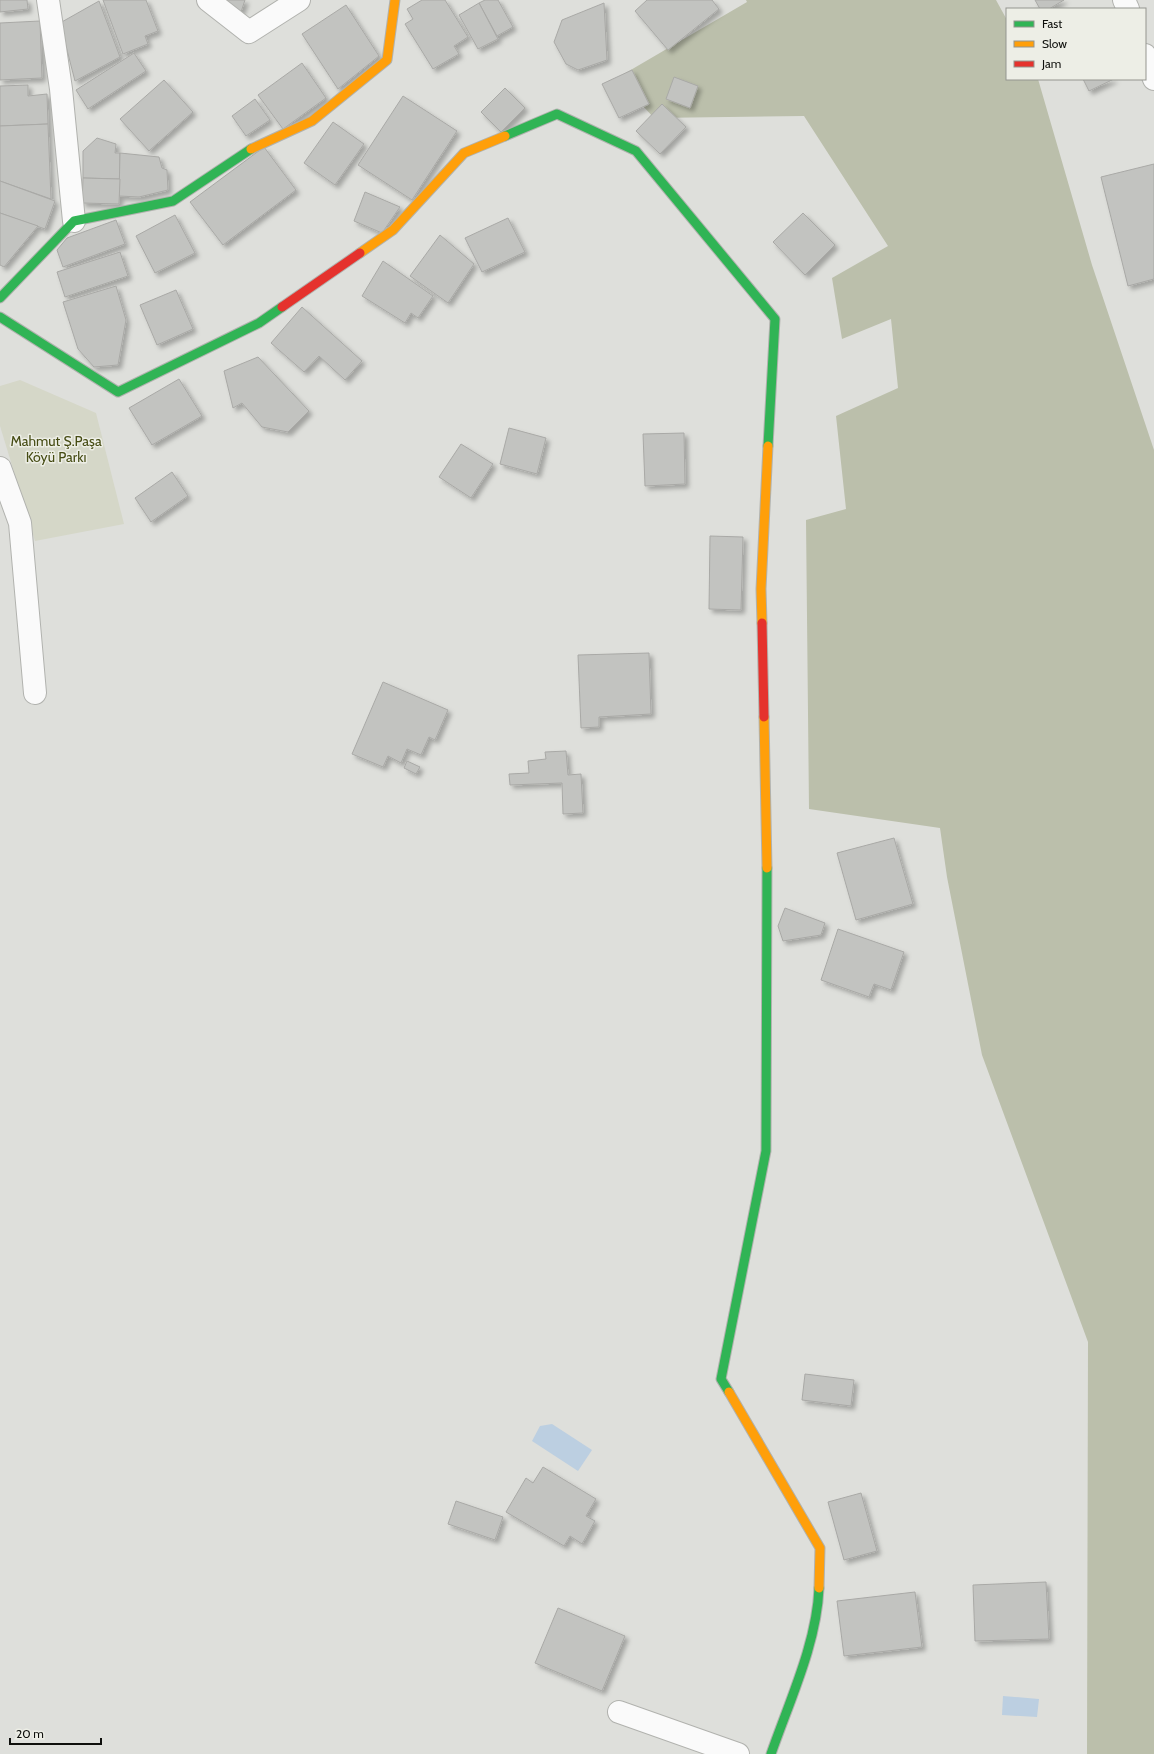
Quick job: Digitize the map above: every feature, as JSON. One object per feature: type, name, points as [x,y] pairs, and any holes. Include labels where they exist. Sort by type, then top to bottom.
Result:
[{"type":"street","points":[[48,0],[61,89],[74,221]]},
{"type":"street","points":[[208,0],[249,32],[299,0]]},
{"type":"street","points":[[0,298],[74,221],[172,201],[251,149],[312,121],[387,60],[395,0]]},
{"type":"street","points":[[1146,58],[1154,79]]},
{"type":"street","points":[[0,316],[118,392],[259,323],[393,230],[464,153],[557,114],[636,151],[775,319],[762,589],[768,918],[766,1151],[721,1379],[820,1548],[818,1610],[802,1667],[771,1754]]},
{"type":"street","points":[[0,468],[20,523],[35,693]]},
{"type":"street","points":[[619,1712],[738,1754]]},
{"type":"green space","points":[[746,0],[996,0],[1006,18],[1006,80],[1038,80],[1092,265],[1154,450],[1154,1754],[1087,1754],[1088,1342],[982,1055],[947,877],[940,828],[809,809],[806,520],[846,509],[836,416],[898,388],[891,319],[842,339],[832,278],[888,246],[804,116],[654,118],[617,78],[747,2]]},
{"type":"green space","name":"Mahmut Ş.Paşa Köyü Parkı","points":[[20,380],[96,413],[124,524],[35,541],[0,426],[0,386]]},
{"type":"water","points":[[552,1424],[592,1450],[578,1471],[532,1441],[540,1426]]},
{"type":"water","points":[[1003,1696],[1039,1699],[1037,1717],[1002,1715]]},
{"type":"building","points":[[0,0],[27,0],[28,9],[0,12]]},
{"type":"building","points":[[103,0],[146,0],[158,31],[145,36],[148,44],[123,54]]},
{"type":"building","points":[[214,0],[245,0],[241,12]]},
{"type":"building","points":[[422,0],[445,0],[468,37],[454,46],[459,54],[433,69],[405,24],[413,19],[407,9]]},
{"type":"building","points":[[485,0],[498,0],[513,27],[497,36],[479,3]]},
{"type":"building","points":[[647,0],[712,0],[719,9],[668,50],[635,11]]},
{"type":"building","points":[[1035,0],[1064,0],[1051,8],[1039,8]]},
{"type":"building","points":[[99,1],[120,57],[75,81],[60,23]]},
{"type":"building","points":[[479,3],[498,39],[478,49],[459,15]]},
{"type":"building","points":[[604,3],[607,60],[578,70],[566,64],[554,42],[562,20]]},
{"type":"building","points":[[346,5],[379,56],[338,89],[302,34]]},
{"type":"building","points":[[40,21],[42,78],[0,80],[0,23]]},
{"type":"building","points":[[134,53],[146,71],[88,109],[76,90]]},
{"type":"building","points":[[302,63],[326,98],[283,129],[258,95]]},
{"type":"building","points":[[632,70],[649,104],[619,118],[602,84]]},
{"type":"building","points":[[674,77],[698,86],[690,108],[666,99]]},
{"type":"building","points":[[164,80],[193,112],[149,151],[120,119]]},
{"type":"building","points":[[1084,80],[1112,80],[1089,91]]},
{"type":"building","points":[[28,85],[28,96],[47,94],[48,124],[0,126],[0,86]]},
{"type":"building","points":[[505,88],[525,108],[501,132],[481,112]]},
{"type":"building","points":[[403,96],[457,131],[412,200],[358,165]]},
{"type":"building","points":[[255,99],[270,120],[246,136],[232,116]]},
{"type":"building","points":[[662,104],[686,127],[660,154],[636,131]]},
{"type":"building","points":[[333,122],[364,144],[335,185],[304,163]]},
{"type":"building","points":[[48,124],[51,199],[0,181],[0,126]]},
{"type":"building","points":[[97,138],[116,144],[115,153],[120,153],[120,179],[83,178],[83,151]]},
{"type":"building","points":[[264,147],[296,190],[223,245],[190,202]]},
{"type":"building","points":[[120,153],[159,157],[162,168],[167,170],[168,190],[139,197],[119,196]]},
{"type":"building","points":[[1154,164],[1154,279],[1128,286],[1101,177]]},
{"type":"building","points":[[83,178],[120,179],[119,204],[82,203]]},
{"type":"building","points":[[0,181],[55,201],[45,229],[0,213]]},
{"type":"building","points":[[365,192],[400,207],[382,233],[354,221]]},
{"type":"building","points":[[0,213],[38,226],[4,267],[0,265]]},
{"type":"building","points":[[803,213],[835,245],[805,275],[773,242]]},
{"type":"building","points":[[175,215],[195,253],[155,273],[136,236]]},
{"type":"building","points":[[508,218],[525,252],[482,272],[465,238]]},
{"type":"building","points":[[116,220],[125,244],[63,267],[57,250],[67,238]]},
{"type":"building","points":[[440,235],[474,264],[448,303],[410,276]]},
{"type":"building","points":[[120,252],[128,276],[65,297],[57,272]]},
{"type":"building","points":[[383,261],[433,296],[418,318],[411,313],[405,323],[362,296]]},
{"type":"building","points":[[116,286],[126,320],[118,365],[94,367],[78,349],[63,302]]},
{"type":"building","points":[[176,290],[193,329],[157,345],[140,305]]},
{"type":"building","points":[[302,307],[362,361],[345,380],[319,356],[304,372],[271,343]]},
{"type":"building","points":[[258,357],[309,411],[288,432],[262,427],[242,403],[233,408],[224,371]]},
{"type":"building","points":[[179,379],[202,416],[152,445],[129,408]]},
{"type":"building","points":[[509,428],[546,438],[537,474],[500,464]]},
{"type":"building","points":[[684,433],[685,484],[645,486],[643,434]]},
{"type":"building","points":[[461,444],[493,464],[471,498],[439,477]]},
{"type":"building","points":[[172,472],[188,496],[151,522],[135,498]]},
{"type":"building","points":[[710,536],[743,537],[741,610],[709,609]]},
{"type":"building","points":[[649,653],[651,714],[599,717],[599,727],[581,728],[578,655]]},
{"type":"building","points":[[383,682],[448,710],[435,740],[429,737],[421,755],[407,749],[401,763],[388,756],[383,767],[352,754]]},
{"type":"building","points":[[566,751],[568,775],[581,774],[583,813],[563,814],[562,783],[510,785],[509,774],[529,773],[528,761],[546,759],[545,752]]},
{"type":"building","points":[[407,761],[420,767],[416,774],[404,768]]},
{"type":"building","points":[[894,838],[913,904],[856,920],[837,853]]},
{"type":"building","points":[[785,908],[825,923],[821,935],[783,941],[778,926]]},
{"type":"building","points":[[838,929],[904,952],[891,990],[874,984],[869,997],[821,980]]},
{"type":"building","points":[[805,1374],[854,1380],[851,1406],[802,1400]]},
{"type":"building","points":[[543,1467],[596,1499],[586,1516],[595,1521],[582,1544],[570,1536],[564,1546],[506,1512],[526,1478],[533,1483]]},
{"type":"building","points":[[861,1493],[877,1551],[844,1560],[828,1502]]},
{"type":"building","points":[[456,1501],[503,1517],[495,1540],[448,1524]]},
{"type":"building","points":[[1046,1582],[1049,1639],[975,1641],[973,1585]]},
{"type":"building","points":[[915,1592],[922,1647],[844,1656],[837,1601]]},
{"type":"building","points":[[558,1608],[625,1636],[602,1691],[535,1663]]},
{"type":"traffic: fast","points":[[505,136],[557,114],[636,151],[775,319],[768,446]]},
{"type":"traffic: fast","points":[[0,298],[74,221],[173,201],[251,149]]},
{"type":"traffic: fast","points":[[0,317],[118,392],[259,323],[282,307]]},
{"type":"traffic: fast","points":[[729,1392],[721,1379],[766,1151],[767,868]]},
{"type":"traffic: fast","points":[[771,1754],[808,1651],[817,1609],[819,1588]]},
{"type":"traffic: slow","points":[[251,149],[312,121],[387,60],[395,0]]},
{"type":"traffic: slow","points":[[360,253],[393,230],[464,153],[505,136]]},
{"type":"traffic: slow","points":[[762,623],[761,589],[768,446]]},
{"type":"traffic: slow","points":[[764,717],[767,868]]},
{"type":"traffic: slow","points":[[729,1392],[820,1548],[819,1588]]},
{"type":"traffic: jam","points":[[282,307],[360,253]]},
{"type":"traffic: jam","points":[[762,623],[764,717]]}]
